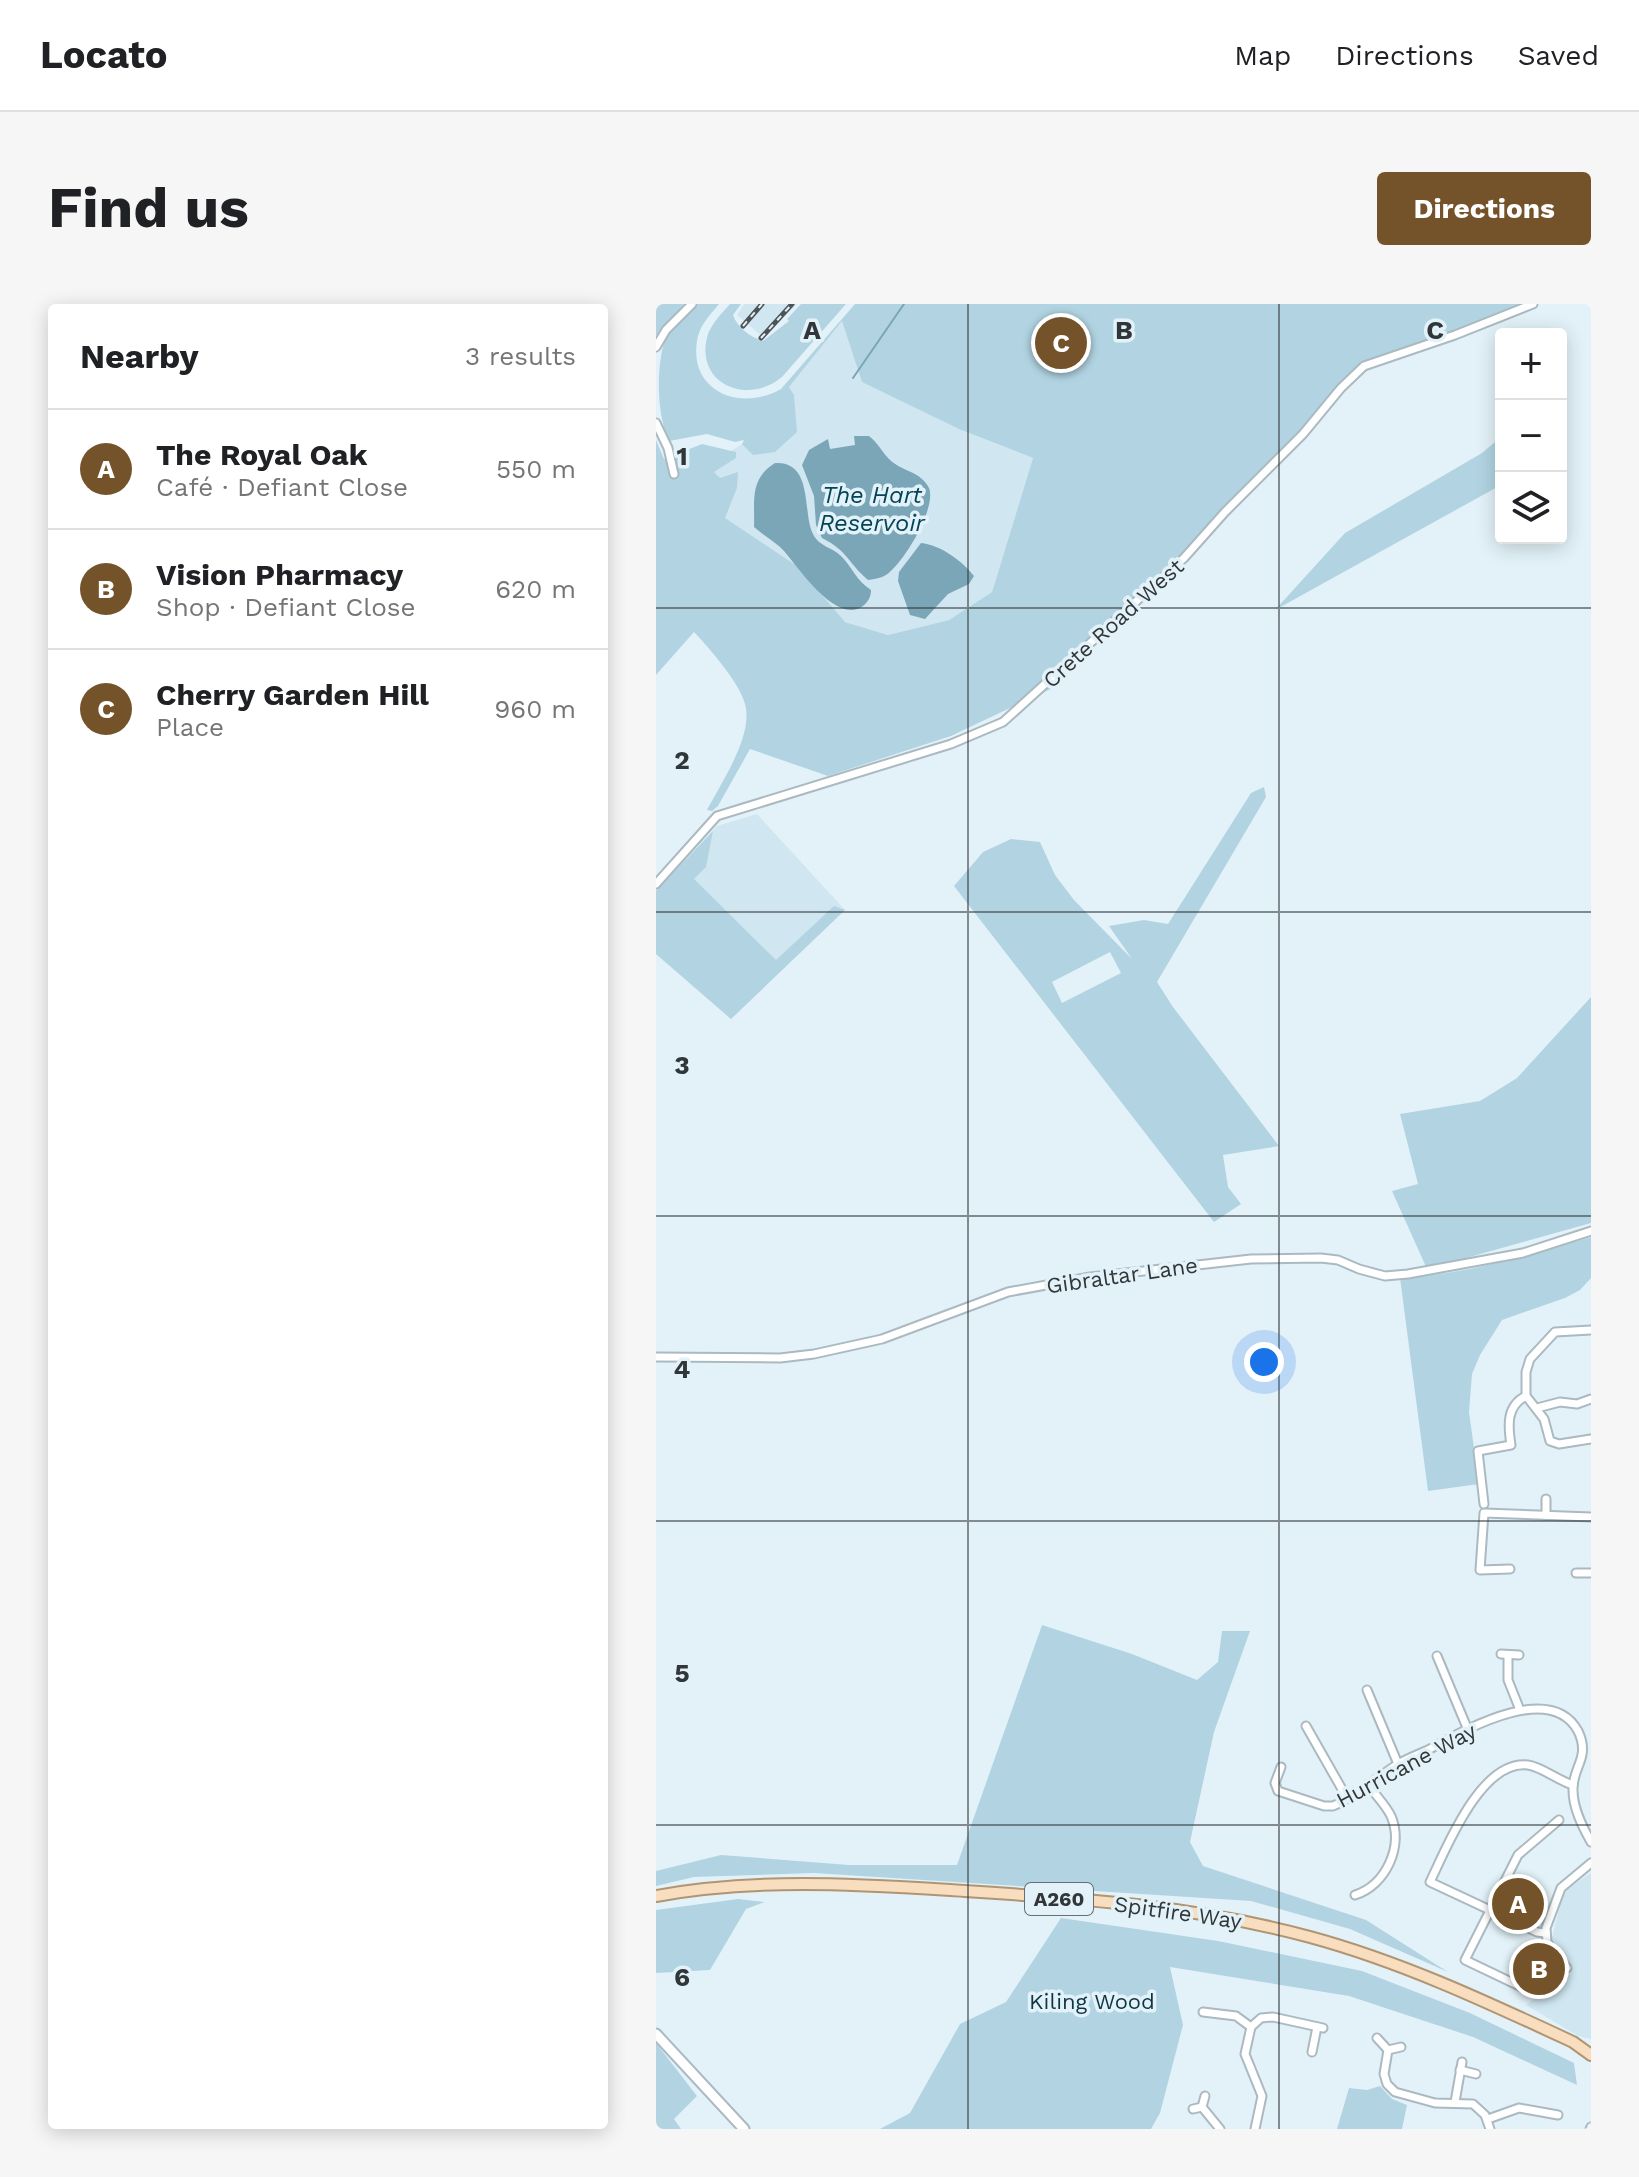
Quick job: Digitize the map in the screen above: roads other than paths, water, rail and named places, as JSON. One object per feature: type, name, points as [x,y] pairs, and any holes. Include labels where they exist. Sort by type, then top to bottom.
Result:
[{"type":"main road","name":"Spitfire Way","points":[[656,1896],[761,1883],[814,1883],[970,1891],[1192,1911],[1294,1933],[1370,1955],[1452,1986],[1586,2047],[1591,2055]]},
{"type":"street","points":[[656,347],[666,330],[692,304]]},
{"type":"street","name":"Crete Road West","points":[[656,884],[717,816],[951,744],[1003,722],[1184,558],[1364,366],[1533,304]]},
{"type":"street","points":[[656,423],[668,448],[674,474]]},
{"type":"street","name":"Gibraltar Lane","points":[[656,1357],[780,1358],[814,1354],[882,1339],[1008,1292],[1090,1277],[1251,1259],[1321,1258],[1338,1260],[1385,1276],[1408,1274],[1512,1255],[1591,1231]]},
{"type":"street","points":[[1591,1330],[1559,1331],[1549,1337],[1526,1365],[1526,1396],[1544,1419],[1552,1443],[1591,1439]]},
{"type":"street","points":[[1484,1504],[1474,1452],[1511,1445],[1508,1421],[1517,1402],[1526,1396]]},
{"type":"street","points":[[1537,1408],[1560,1402],[1577,1404],[1591,1399]]},
{"type":"street","points":[[1546,1499],[1546,1515]]},
{"type":"street","points":[[1510,1569],[1480,1570],[1484,1513],[1591,1517]]},
{"type":"street","points":[[1576,1573],[1591,1573]]},
{"type":"street","points":[[1519,1655],[1505,1655],[1508,1680],[1520,1710]]},
{"type":"street","points":[[1437,1656],[1468,1730]]},
{"type":"street","points":[[1367,1690],[1398,1764]]},
{"type":"street","name":"Hurricane Way","points":[[1281,1767],[1275,1783],[1280,1792],[1327,1807],[1347,1798],[1398,1764],[1468,1730],[1520,1710],[1552,1711],[1564,1716],[1576,1729],[1583,1754],[1573,1785],[1576,1809],[1591,1842]]},
{"type":"street","points":[[1306,1726],[1347,1798]]},
{"type":"street","points":[[1545,1933],[1430,1882],[1475,1799],[1493,1778],[1517,1766],[1535,1767],[1573,1785]]},
{"type":"street","points":[[1355,1895],[1381,1878],[1394,1847],[1392,1818],[1368,1784]]},
{"type":"street","points":[[1532,1992],[1465,1960],[1518,1855],[1559,1820]]},
{"type":"street","points":[[1567,1968],[1547,1942],[1545,1933],[1561,1888],[1591,1863]]},
{"type":"street","points":[[1203,2012],[1236,2016],[1251,2027]]},
{"type":"street","points":[[1217,2013],[1217,2023]]},
{"type":"street","points":[[1255,2129],[1262,2096],[1245,2054],[1251,2027],[1261,2018],[1273,2017],[1320,2028],[1312,2052]]},
{"type":"street","points":[[656,2034],[744,2129]]},
{"type":"street","points":[[1377,2038],[1388,2050]]},
{"type":"street","points":[[1388,2050],[1401,2047]]},
{"type":"street","points":[[1388,2050],[1384,2074],[1387,2084],[1395,2092],[1435,2103],[1473,2104],[1488,2119],[1490,2129]]},
{"type":"street","points":[[1455,2102],[1461,2066],[1476,2074]]},
{"type":"street","points":[[1205,2096],[1197,2108],[1220,2129]]},
{"type":"street","points":[[1543,2112],[1546,2101]]},
{"type":"street","points":[[1488,2119],[1519,2108],[1558,2115]]},
{"type":"water","name":"The Hart Reservoir","points":[[854,436],[869,436],[894,463],[926,482],[930,497],[917,535],[901,560],[886,575],[868,580],[843,553],[822,538],[816,525],[814,496],[802,465],[809,450],[828,439],[830,449],[855,445]]},
{"type":"water","points":[[775,463],[796,470],[804,490],[813,534],[842,557],[871,590],[863,606],[853,610],[830,602],[781,548],[754,527],[757,483]]},
{"type":"water","points":[[921,543],[950,555],[974,576],[969,584],[948,594],[925,619],[910,615],[898,581],[899,572]]},
{"type":"waterway","points":[[853,378],[904,304]]},
{"type":"railway","points":[[743,326],[762,304]]},
{"type":"railway","points":[[761,338],[792,304]]},
{"type":"place","name":"Cherry Garden Hill","points":[[1061,343]]},
{"type":"place","name":"The Royal Oak","points":[[1518,1904]]},
{"type":"place","name":"Vision Pharmacy","points":[[1539,1969]]},
{"type":"park label","name":"Kiling Wood","points":[[1092,2001]]}]
